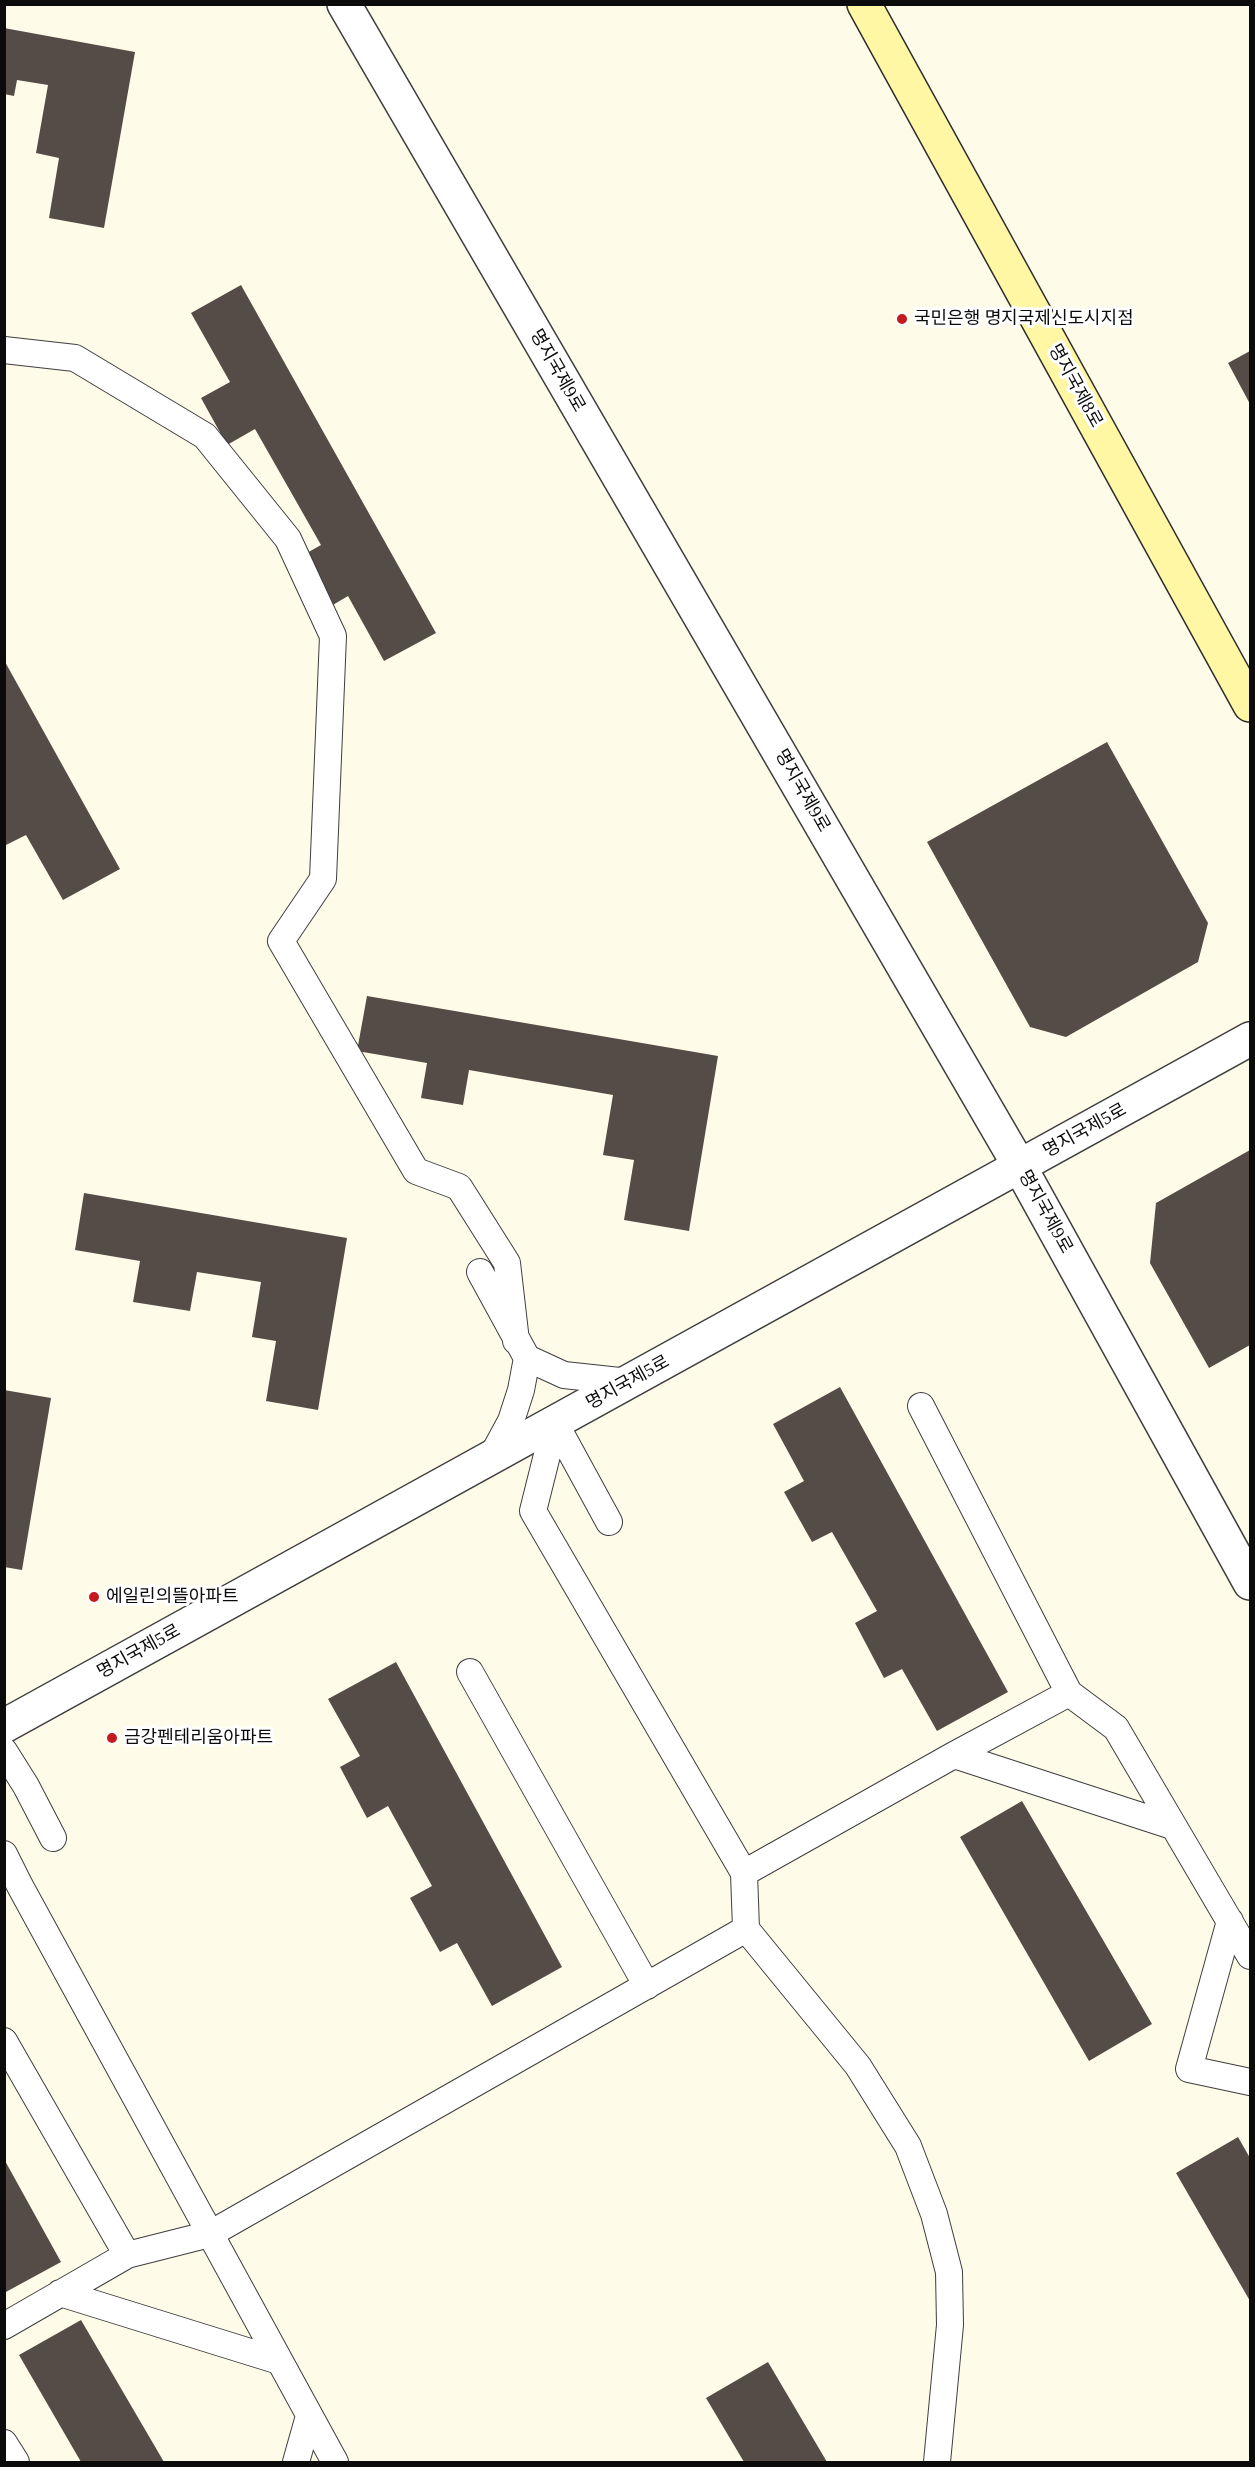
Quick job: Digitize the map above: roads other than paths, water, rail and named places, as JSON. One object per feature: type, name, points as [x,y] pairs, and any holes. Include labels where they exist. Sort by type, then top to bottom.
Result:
[{"type":"main road","name":"명지국제8로","points":[[864,4],[1251,705]]},
{"type":"street","name":"명지국제9로","points":[[344,4],[1020,1167],[1251,1583]]},
{"type":"street","name":"명지국제5로","points":[[4,1726],[1251,1039]]},
{"type":"lane","points":[[4,350],[75,358],[205,436],[288,540],[333,636],[323,879],[281,941],[416,1171],[459,1187],[507,1263],[522,1350],[521,1390],[511,1421],[490,1458]]},
{"type":"lane","points":[[480,1272],[522,1350],[564,1375],[629,1383]]},
{"type":"lane","points":[[921,1406],[1069,1693],[1116,1728],[1251,1956]]},
{"type":"lane","points":[[555,1423],[609,1522]]},
{"type":"lane","points":[[555,1423],[533,1511],[744,1873],[746,1929],[858,2066],[908,2146],[934,2214],[949,2272],[950,2304],[938,2463]]},
{"type":"lane","points":[[470,1672],[647,1986]]},
{"type":"lane","points":[[744,1873],[1069,1693]]},
{"type":"lane","points":[[4,1751],[26,1786],[53,1838]]},
{"type":"lane","points":[[954,1755],[1172,1826]]},
{"type":"lane","points":[[4,1854],[335,2463]]},
{"type":"lane","points":[[1230,1921],[1189,2069],[1251,2082]]},
{"type":"lane","points":[[4,2326],[127,2255],[210,2234],[746,1929]]},
{"type":"lane","points":[[4,2041],[127,2255]]},
{"type":"lane","points":[[60,2293],[279,2361]]},
{"type":"lane","points":[[296,2463],[309,2416]]},
{"type":"lane","points":[[4,2443],[15,2463]]},
{"type":"place","name":"국민은행 명지국제신도시지점","points":[[902,319]]},
{"type":"place","name":"에일린의뜰아파트","points":[[94,1597]]},
{"type":"place","name":"금강펜테리움아파트","points":[[112,1738]]}]
